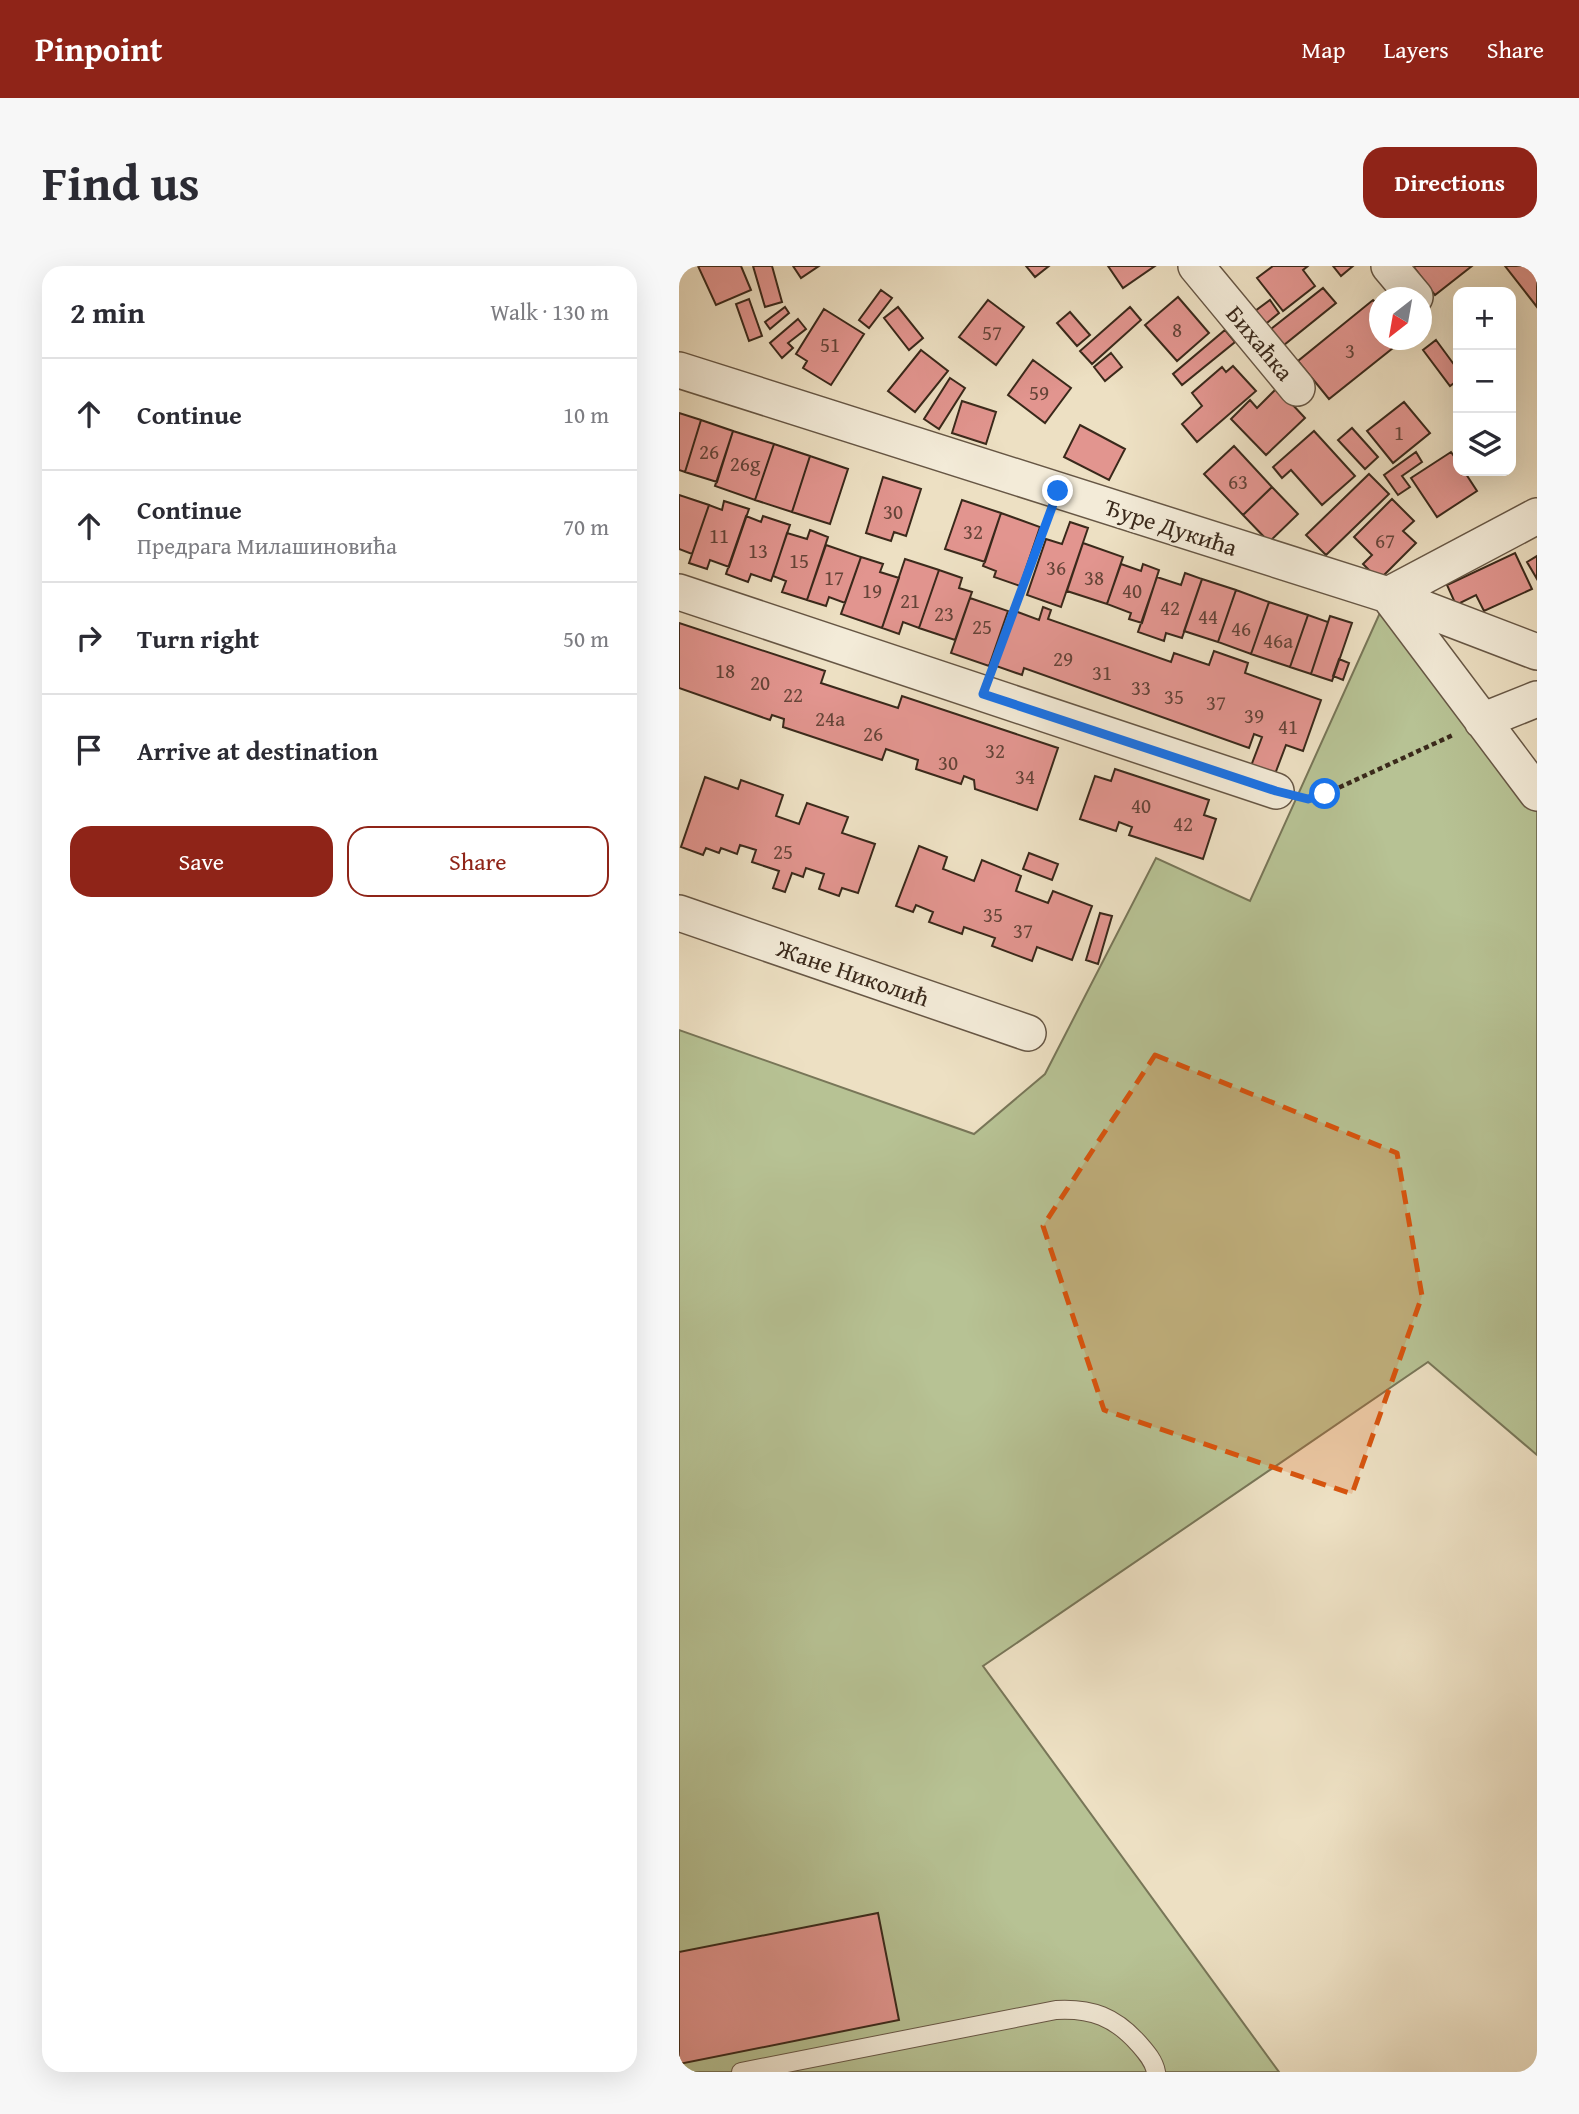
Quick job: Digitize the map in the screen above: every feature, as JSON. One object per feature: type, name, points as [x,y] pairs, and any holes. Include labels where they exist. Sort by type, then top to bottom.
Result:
[{"type":"street","name":"Бихаћка","points":[[1196,266],[1297,388]]},
{"type":"street","points":[[1389,266],[1407,287]]},
{"type":"street","name":"Ђуре Дукића","points":[[679,370],[1388,595],[1537,652]]},
{"type":"street","points":[[1537,516],[1388,595],[1537,793]]},
{"type":"street","points":[[679,592],[1276,791]]},
{"type":"street","points":[[1482,721],[1537,699]]},
{"type":"street","name":"Жане Николић","points":[[679,913],[1028,1033]]},
{"type":"lane","points":[[741,2072],[1056,2010],[1077,2009],[1093,2012],[1128,2032],[1144,2050],[1156,2072]]},
{"type":"path","points":[[983,694],[1058,491]]},
{"type":"path","points":[[1276,791],[1308,799],[1325,794],[1482,721]]},
{"type":"highlighted area","points":[[1155,1055],[1397,1153],[1422,1296],[1352,1494],[1104,1410],[1043,1226]]},
{"type":"green space","points":[[1388,595],[1537,793],[1537,1455],[1428,1362],[983,1666],[1279,2072],[679,2072],[679,1030],[974,1134],[1045,1074],[1156,858],[1250,901]]},
{"type":"building","points":[[698,266],[741,266],[751,290],[716,305]]},
{"type":"building","points":[[753,266],[772,266],[782,302],[765,307]]},
{"type":"building","points":[[793,266],[819,266],[801,278]]},
{"type":"building","points":[[1026,266],[1049,266],[1035,277]]},
{"type":"building","points":[[1108,266],[1155,266],[1123,288]]},
{"type":"building","points":[[1273,266],[1308,266],[1303,270],[1315,286],[1283,311],[1257,278]]},
{"type":"building","points":[[1333,266],[1353,266],[1341,276]]},
{"type":"building","points":[[1413,266],[1472,266],[1435,295],[1432,287],[1429,287]]},
{"type":"building","points":[[1505,266],[1537,266],[1537,307]]},
{"type":"building","points":[[1323,288],[1336,303],[1279,349],[1266,333]]},
{"type":"building","points":[[881,290],[892,298],[869,328],[859,320]]},
{"type":"building","points":[[1178,297],[1209,333],[1177,361],[1145,325]]},
{"type":"building","points":[[749,299],[762,336],[749,341],[736,304]]},
{"type":"building","points":[[988,300],[1024,327],[996,365],[959,337]]},
{"type":"building","points":[[1270,300],[1279,313],[1262,327],[1251,314]]},
{"type":"building","points":[[1369,303],[1369,350],[1390,350],[1329,399],[1298,361]]},
{"type":"building","points":[[785,307],[789,313],[770,329],[765,322]]},
{"type":"building","points":[[898,307],[923,338],[909,350],[884,318]]},
{"type":"building","points":[[1130,307],[1141,320],[1092,364],[1080,351]]},
{"type":"building","points":[[824,309],[864,334],[831,385],[803,368],[807,361],[796,354]]},
{"type":"building","points":[[1070,312],[1090,335],[1077,346],[1057,323]]},
{"type":"building","points":[[798,319],[806,329],[788,343],[793,348],[782,358],[770,343]]},
{"type":"building","points":[[1225,330],[1235,342],[1182,385],[1173,374]]},
{"type":"building","points":[[1436,340],[1453,363],[1453,384],[1450,386],[1423,350],[1432,350],[1432,343]]},
{"type":"building","points":[[921,350],[948,371],[915,412],[888,391]]},
{"type":"building","points":[[1111,353],[1122,367],[1105,381],[1094,367]]},
{"type":"building","points":[[1033,360],[1071,388],[1045,423],[1008,395]]},
{"type":"building","points":[[1233,366],[1256,391],[1197,442],[1182,424],[1202,406],[1192,393],[1222,367],[1226,372]]},
{"type":"building","points":[[950,378],[965,388],[939,429],[924,419]]},
{"type":"building","points":[[1277,388],[1305,418],[1266,455],[1231,419],[1250,400],[1257,408]]},
{"type":"building","points":[[962,401],[996,412],[986,444],[952,433]]},
{"type":"building","points":[[1404,402],[1430,433],[1393,463],[1367,431]]},
{"type":"building","points":[[679,413],[701,420],[685,472],[679,470]]},
{"type":"building","points":[[701,420],[733,431],[717,482],[685,472]]},
{"type":"building","points":[[1080,425],[1125,449],[1109,480],[1064,457]]},
{"type":"building","points":[[1352,428],[1378,457],[1365,469],[1338,440]]},
{"type":"building","points":[[733,431],[774,444],[755,500],[715,486]]},
{"type":"building","points":[[1314,431],[1355,476],[1322,505],[1291,470],[1282,478],[1273,467]]},
{"type":"building","points":[[774,444],[810,456],[792,512],[755,500]]},
{"type":"building","points":[[1234,446],[1272,487],[1243,515],[1204,474]]},
{"type":"building","points":[[1416,452],[1422,462],[1402,476],[1410,487],[1398,495],[1384,475]]},
{"type":"building","points":[[1451,452],[1453,476],[1467,476],[1477,491],[1437,517],[1411,478]]},
{"type":"building","points":[[810,456],[848,469],[830,524],[792,512]]},
{"type":"building","points":[[1369,474],[1389,494],[1326,555],[1306,535]]},
{"type":"building","points":[[883,477],[921,489],[906,536],[894,532],[891,541],[866,533]]},
{"type":"building","points":[[1272,487],[1298,514],[1269,542],[1243,515]]},
{"type":"building","points":[[679,495],[709,505],[692,554],[679,549]]},
{"type":"building","points":[[1392,499],[1414,521],[1403,531],[1416,543],[1379,580],[1363,564],[1372,555],[1354,537]]},
{"type":"building","points":[[962,500],[1001,513],[985,562],[945,549]]},
{"type":"building","points":[[724,501],[749,509],[729,567],[710,560],[707,569],[689,563],[709,505],[722,510]]},
{"type":"building","points":[[1001,513],[1040,527],[1020,586],[994,577],[996,571],[983,566]]},
{"type":"building","points":[[746,516],[761,522],[763,516],[790,525],[771,581],[751,574],[748,582],[726,574]]},
{"type":"building","points":[[1070,522],[1088,528],[1061,607],[1027,595],[1046,539],[1062,544]]},
{"type":"building","points":[[810,530],[828,537],[807,600],[782,592],[786,581],[773,576],[787,533],[807,539]]},
{"type":"building","points":[[1083,543],[1123,557],[1107,604],[1067,591]]},
{"type":"building","points":[[826,545],[861,557],[845,603],[829,597],[826,606],[807,600]]},
{"type":"building","points":[[1515,553],[1532,589],[1484,611],[1476,595],[1456,605],[1447,585]]},
{"type":"building","points":[[1537,556],[1537,579],[1527,562]]},
{"type":"building","points":[[861,557],[883,564],[880,572],[899,578],[882,628],[841,614]]},
{"type":"building","points":[[905,559],[939,570],[919,628],[903,622],[899,634],[882,628]]},
{"type":"building","points":[[1121,564],[1141,571],[1143,564],[1159,570],[1142,623],[1129,619],[1131,613],[1107,604]]},
{"type":"building","points":[[939,570],[962,578],[959,588],[972,592],[955,640],[919,628]]},
{"type":"building","points":[[1185,573],[1202,579],[1182,638],[1166,633],[1164,641],[1138,632],[1157,577],[1181,585]]},
{"type":"building","points":[[1202,579],[1236,590],[1218,642],[1184,631]]},
{"type":"building","points":[[1236,590],[1269,602],[1251,654],[1218,642]]},
{"type":"building","points":[[970,598],[1008,611],[989,666],[951,653]]},
{"type":"building","points":[[1269,602],[1308,615],[1290,667],[1251,654]]},
{"type":"building","points":[[1043,607],[1051,610],[1048,619],[1171,662],[1174,653],[1209,665],[1214,651],[1248,663],[1245,673],[1321,700],[1303,751],[1286,745],[1275,774],[1251,766],[1262,737],[1254,734],[1249,748],[1024,668],[1022,675],[996,666],[1015,611],[1039,620]]},
{"type":"building","points":[[1308,615],[1328,622],[1311,674],[1290,667]]},
{"type":"building","points":[[1330,616],[1352,623],[1332,681],[1311,674]]},
{"type":"building","points":[[679,623],[825,671],[821,683],[898,708],[902,696],[1058,748],[1037,810],[975,789],[974,780],[964,776],[961,784],[916,769],[918,760],[886,749],[882,760],[783,727],[784,719],[772,715],[770,720],[679,688]]},
{"type":"building","points":[[1339,659],[1349,663],[1343,680],[1333,676]]},
{"type":"building","points":[[1115,769],[1209,800],[1204,815],[1216,819],[1203,859],[1129,835],[1132,827],[1119,822],[1116,831],[1080,819],[1095,776],[1111,781]]},
{"type":"building","points":[[705,777],[738,789],[741,780],[783,795],[776,816],[799,824],[807,803],[848,817],[842,833],[875,844],[858,893],[842,888],[839,896],[819,889],[824,874],[806,868],[803,877],[792,873],[785,892],[773,888],[779,871],[752,862],[756,850],[740,845],[737,854],[721,848],[719,853],[706,848],[703,855],[681,847]]},
{"type":"building","points":[[919,846],[947,857],[943,869],[974,881],[982,860],[1021,876],[1016,891],[1048,903],[1053,891],[1092,906],[1072,960],[1037,947],[1032,961],[992,946],[995,938],[964,927],[962,934],[929,922],[933,912],[916,905],[913,912],[896,906]]},
{"type":"building","points":[[1029,853],[1058,864],[1052,880],[1023,869]]},
{"type":"building","points":[[1100,913],[1112,916],[1098,964],[1086,960]]},
{"type":"building","points":[[878,1913],[899,2020],[679,2064],[679,1952]]},
{"type":"route","points":[[1058,491],[983,694],[1276,791],[1308,799],[1325,794]]}]
